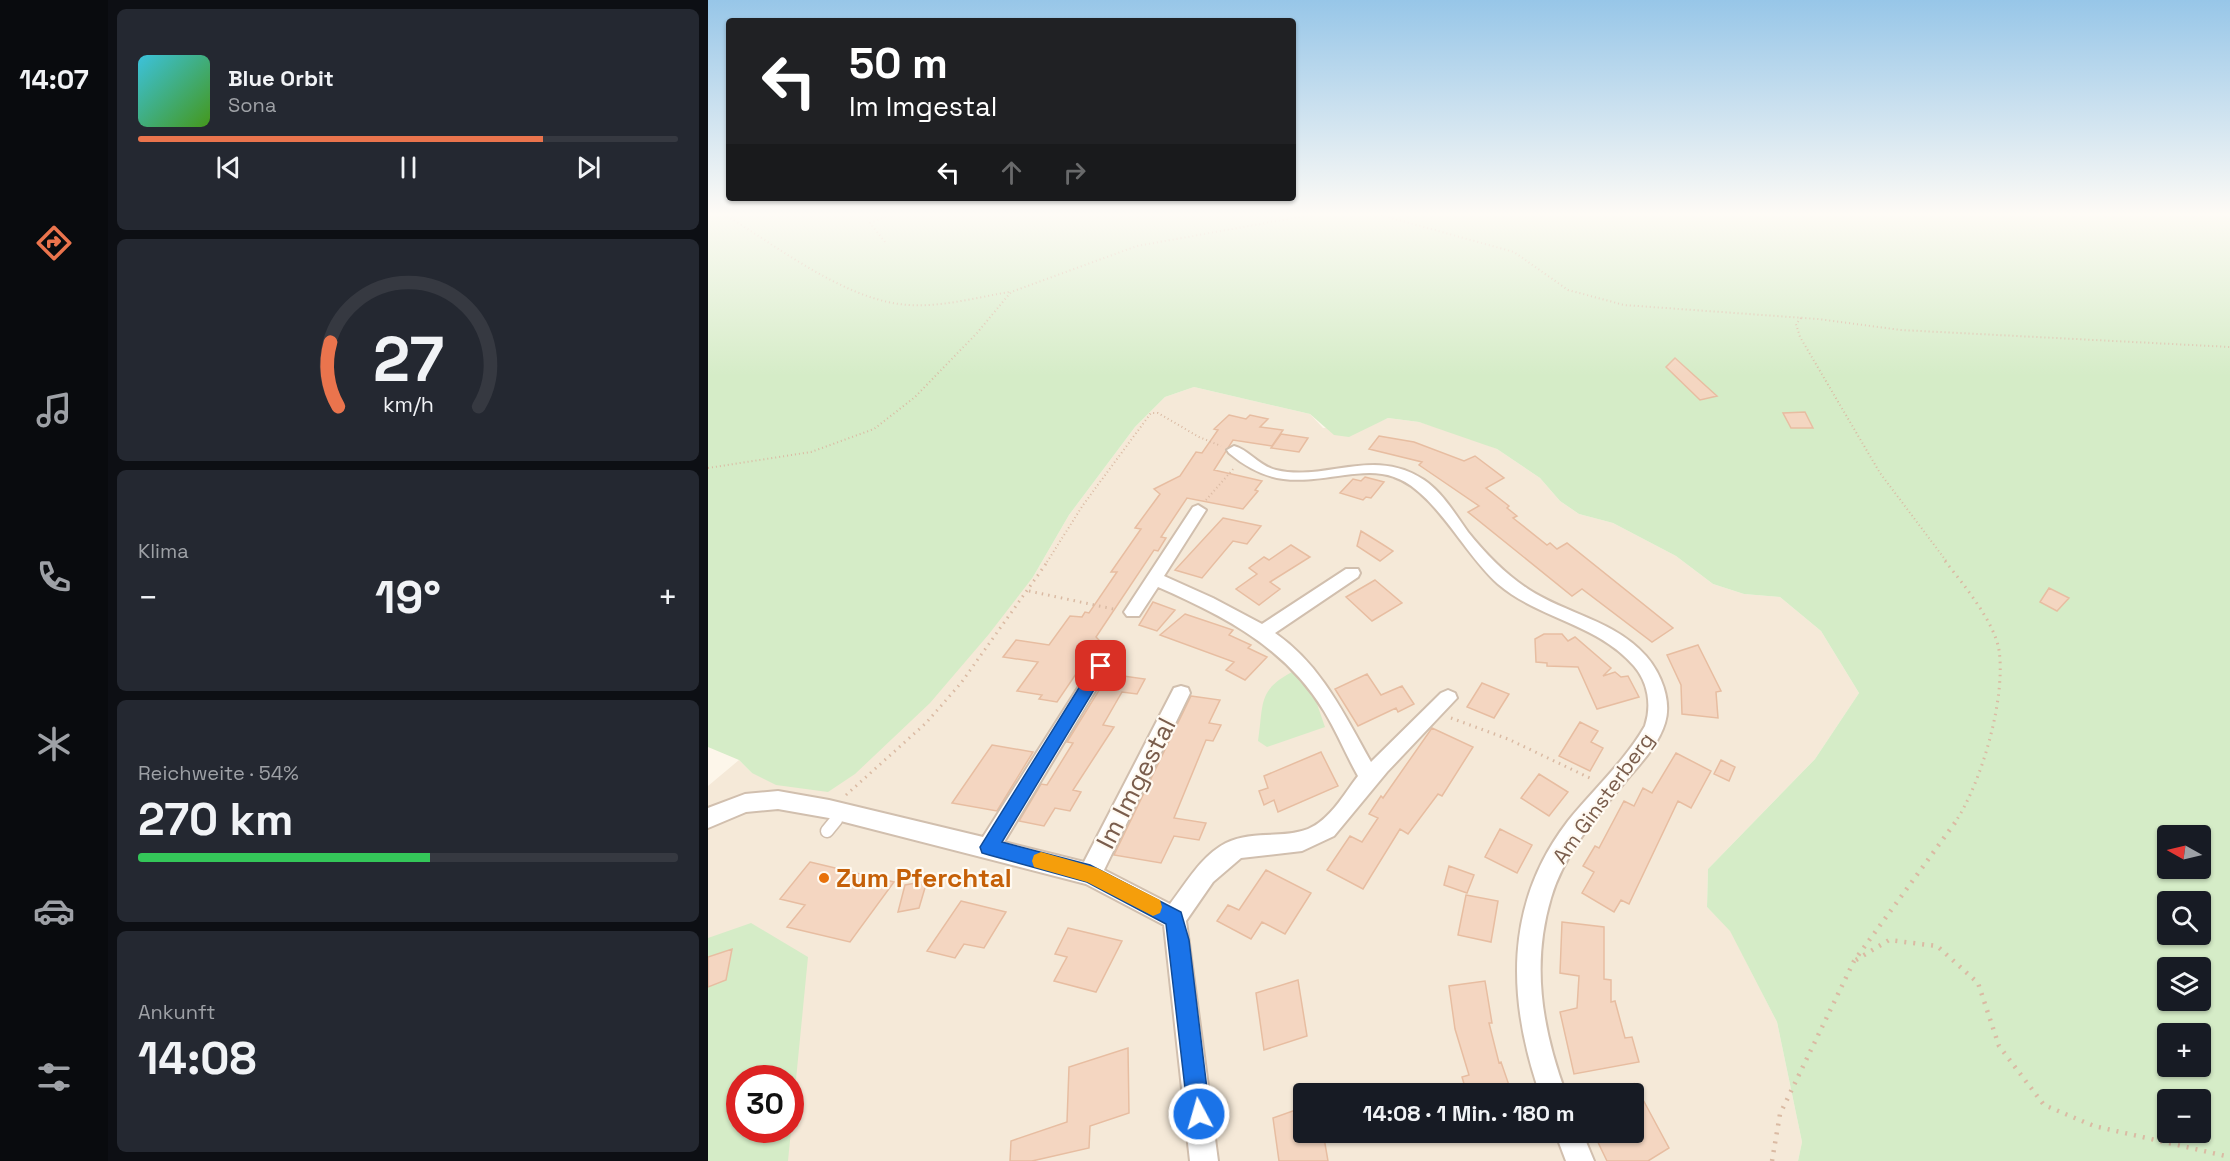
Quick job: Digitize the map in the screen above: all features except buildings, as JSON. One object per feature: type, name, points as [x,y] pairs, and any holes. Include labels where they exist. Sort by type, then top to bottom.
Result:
[{"type":"street","name":"Am Ginsterberg","points":[[1239,455],[1266,471],[1300,477],[1375,469],[1409,477],[1430,490],[1465,538],[1507,583],[1543,605],[1590,624],[1638,654],[1657,694],[1655,726],[1565,844],[1551,868],[1530,936],[1527,999],[1541,1064],[1549,1083]]},
{"type":"street","points":[[1133,612],[1198,510]]},
{"type":"street","points":[[1264,632],[1352,573]]},
{"type":"street","points":[[1155,579],[1222,609],[1264,632],[1310,675],[1332,706],[1370,777]]},
{"type":"street","points":[[989,847],[1101,666]]},
{"type":"street","name":"Im Imgestal","points":[[1090,874],[1181,693]]},
{"type":"street","points":[[1204,1161],[1179,940],[1174,918],[1219,861],[1232,850],[1246,846],[1302,842],[1320,834],[1338,818],[1370,777],[1442,704]]},
{"type":"street","name":"Im Imgestal","points":[[708,818],[745,803],[778,800],[833,817],[989,847],[1090,874],[1174,918]]},
{"type":"street","points":[[1573,1143],[1580,1161]]},
{"type":"path","points":[[816,268],[862,295],[899,304],[944,302],[1011,292],[1076,268]]},
{"type":"path","points":[[1537,268],[1568,290],[1594,299],[1624,305],[1801,318],[1901,330],[2230,347]]},
{"type":"path","points":[[708,468],[811,452],[874,429],[915,397],[977,333],[1011,292]]},
{"type":"path","points":[[1772,1161],[1780,1114],[1854,961],[1958,819],[1979,776],[1992,727],[2000,679],[1999,649],[1991,629],[1972,596],[1880,473],[1800,337],[1796,324],[1801,318]]},
{"type":"path","points":[[833,817],[926,723],[962,683],[1029,591],[1054,547],[1108,468],[1151,413],[1158,412],[1199,437],[1239,455],[1198,510]]},
{"type":"path","points":[[1029,591],[1073,602],[1133,612]]},
{"type":"path","points":[[1442,704],[1508,739],[1609,787]]},
{"type":"path","points":[[1854,961],[1889,940],[1937,946],[1978,983],[1999,1046],[2044,1105],[2094,1126],[2230,1157]]},
{"type":"shaded area","points":[[1194,387],[1310,414],[1323,428],[1369,426],[1388,418],[1419,422],[1497,449],[1540,478],[1560,501],[1579,514],[1613,523],[1676,556],[1713,584],[1744,594],[1780,597],[1821,631],[1859,693],[1815,759],[1708,869],[1707,907],[1730,930],[1777,1022],[1802,1142],[1798,1161],[708,1161],[708,786],[739,760],[752,773],[1033,577],[1069,515],[1135,427],[1165,397]]},
{"type":"green space","points":[[708,268],[2230,268],[2230,1161],[1798,1161],[1802,1142],[1777,1022],[1730,931],[1707,907],[1708,869],[1815,759],[1859,693],[1821,631],[1780,597],[1744,594],[1713,584],[1676,556],[1613,523],[1579,514],[1560,501],[1540,478],[1497,449],[1419,422],[1388,418],[1349,437],[1334,435],[1310,414],[1194,387],[1165,397],[1135,427],[1069,515],[1033,577],[989,634],[930,703],[855,774],[828,792],[776,785],[752,773],[739,760],[708,747]]},
{"type":"green space","points":[[1294,671],[1316,701],[1325,727],[1267,747],[1258,741],[1264,699],[1274,685]]},
{"type":"green space","points":[[751,923],[808,957],[797,1065],[726,1065],[726,1143],[790,1143],[788,1161],[708,1161],[708,938]]},
{"type":"slow traffic","points":[[1041,861],[1090,874],[1153,907]]},
{"type":"place","name":"Zum Pferchtal","points":[[824,878]]},
{"type":"route","points":[[1101,666],[989,847],[1090,874],[1174,918],[1179,940],[1199,1114]]}]
